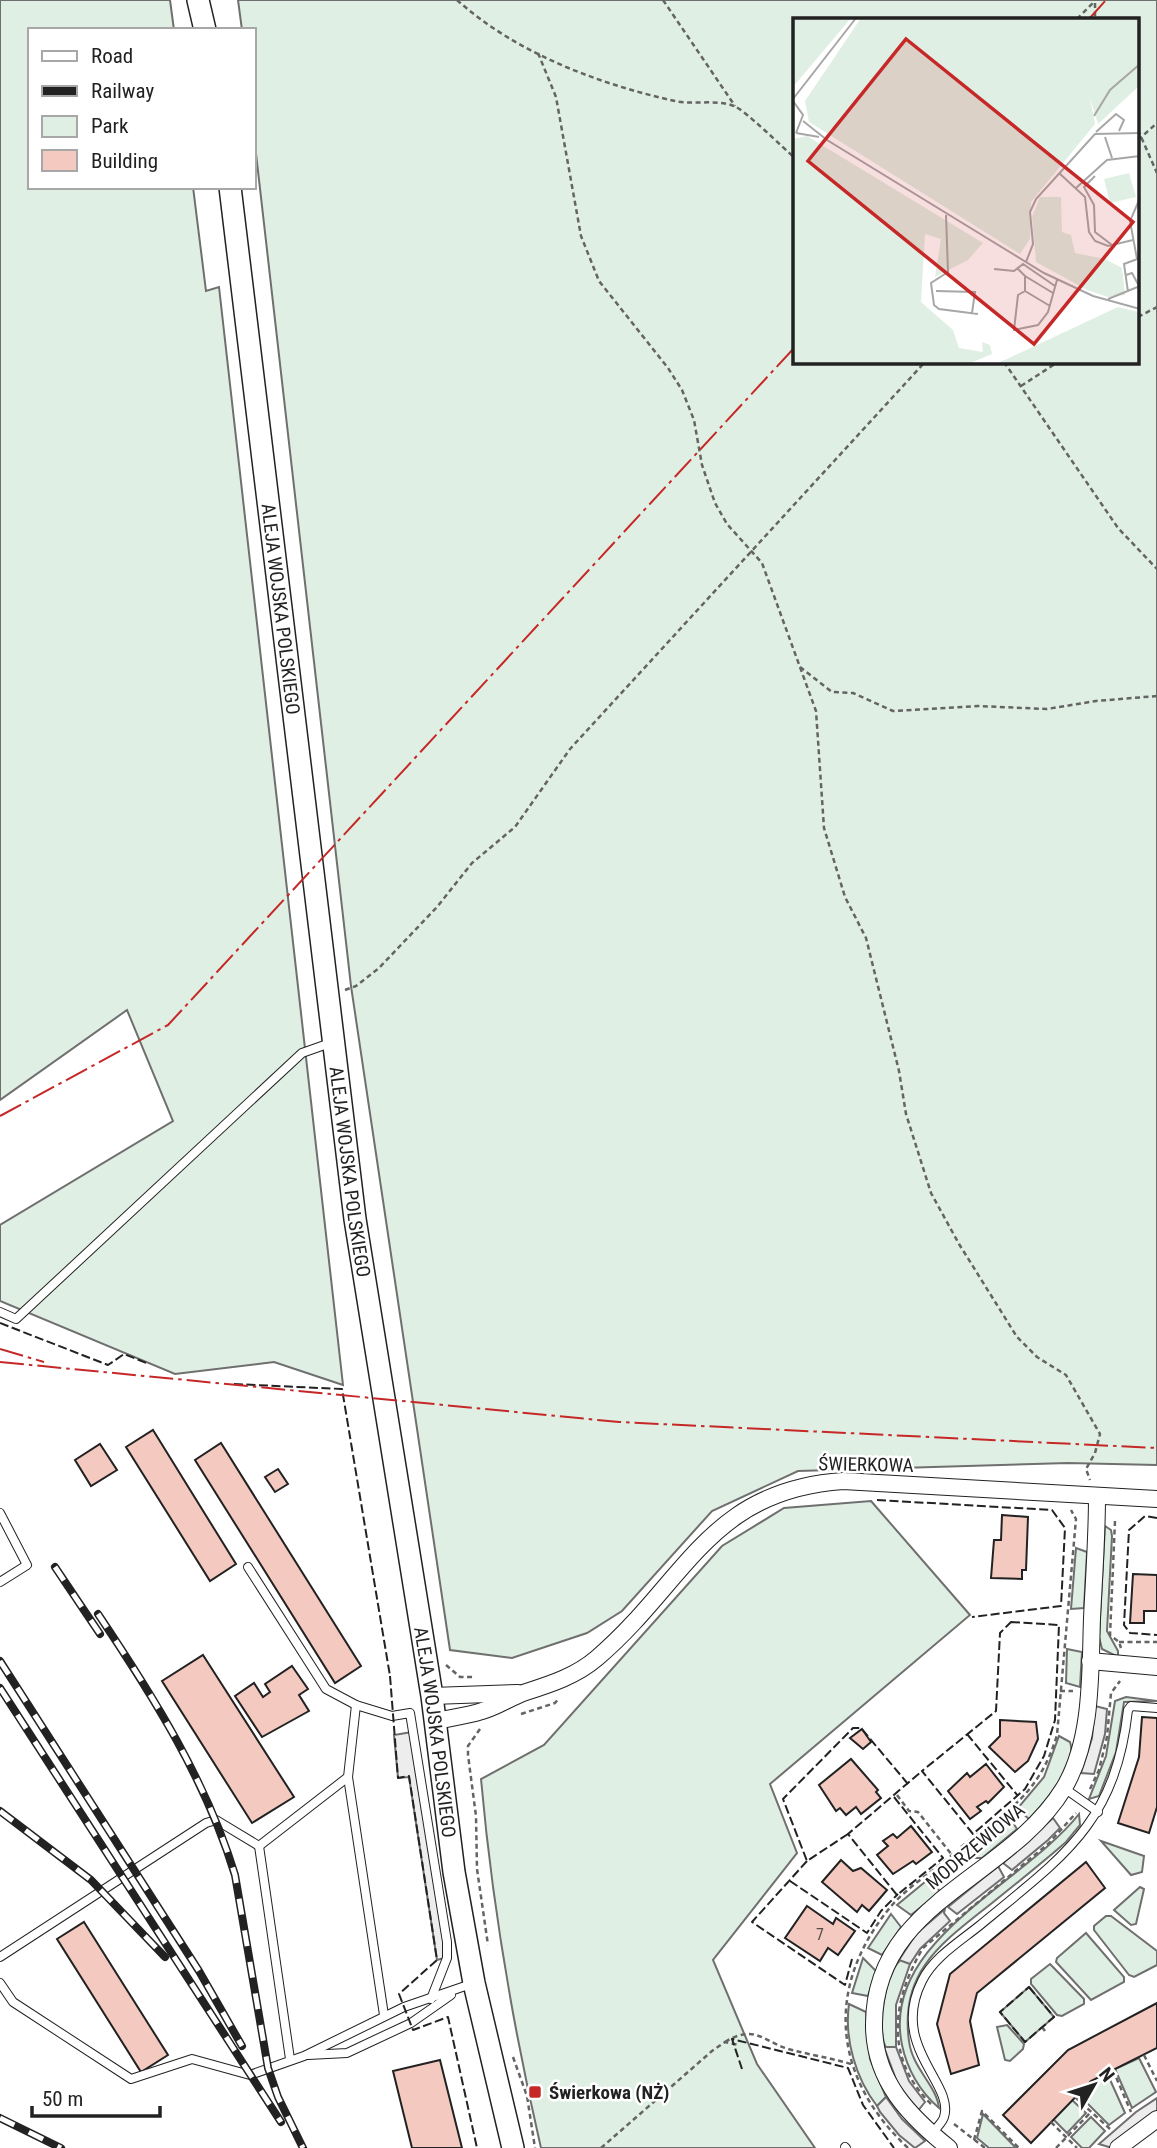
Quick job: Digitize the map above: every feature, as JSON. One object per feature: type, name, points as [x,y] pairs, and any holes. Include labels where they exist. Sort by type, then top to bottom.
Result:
[{"type":"main road","points":[[198,0],[205,28]]},
{"type":"main road","points":[[208,0],[211,28]]},
{"type":"main road","name":"ALEJA WOJSKA POLSKIEGO","points":[[230,189],[355,1219],[432,1696],[465,1987],[513,2148]]},
{"type":"street","name":"ŚWIERKOWA","points":[[435,1721],[482,1711],[572,1675],[596,1659],[724,1523],[751,1505],[781,1491],[801,1485],[843,1481],[1157,1499]]},
{"type":"street","name":"MODRZEWIOWA","points":[[949,2148],[908,2112],[890,2088],[880,2066],[874,2041],[877,1988],[900,1939],[916,1922],[1028,1831],[1064,1788],[1078,1758],[1085,1728],[1090,1661],[1097,1496]]},
{"type":"street","points":[[1090,1661],[1157,1667]]},
{"type":"street","points":[[432,1696],[524,1693]]},
{"type":"street","points":[[1118,2148],[1157,2119]]},
{"type":"lane","points":[[0,1312],[16,1319],[302,1053],[333,1042]]},
{"type":"lane","points":[[0,1513],[27,1565],[0,1582]]},
{"type":"lane","points":[[248,1567],[326,1689],[356,1705],[391,1716],[410,1713],[447,1942],[448,1957],[431,1998]]},
{"type":"lane","points":[[356,1705],[348,1777],[384,2015]]},
{"type":"lane","points":[[932,2134],[944,2117],[944,2095],[916,2048],[913,2026],[914,2003],[926,1972],[1077,1842],[1098,1812],[1121,1755],[1128,1710],[1131,1706],[1157,1708]]},
{"type":"lane","points":[[260,1846],[348,1777]]},
{"type":"lane","points":[[1064,1788],[1098,1812]]},
{"type":"lane","points":[[0,1957],[206,1824],[216,1820],[260,1846]]},
{"type":"lane","points":[[260,1846],[290,2059]]},
{"type":"lane","points":[[0,1983],[13,2002],[131,2079],[192,2059],[250,2075],[290,2059],[347,2053],[411,2023],[465,1987]]},
{"type":"lane","points":[[304,2056],[384,2015],[465,1987]]},
{"type":"path","points":[[457,0],[474,15],[538,53],[624,89],[684,103],[735,106]]},
{"type":"path","points":[[663,0],[735,106],[793,156]]},
{"type":"path","points":[[1078,18],[1095,1]]},
{"type":"path","points":[[538,53],[556,97],[574,205],[599,281],[668,368],[682,390],[694,420],[702,465],[715,503],[727,524],[762,563],[816,711],[824,828],[845,897],[866,938],[899,1071],[906,1114],[931,1193],[965,1255],[1017,1337],[1037,1357],[1066,1375],[1078,1393],[1100,1434],[1095,1453],[1086,1469],[1097,1496]]},
{"type":"path","points":[[1140,137],[1157,123]]},
{"type":"path","points":[[1140,140],[1157,173]]},
{"type":"path","points":[[1140,316],[1157,307]]},
{"type":"path","points":[[327,990],[356,986],[379,968],[437,907],[472,863],[514,827],[570,749],[923,364]]},
{"type":"path","points":[[1005,364],[1118,528],[1157,569]]},
{"type":"path","points":[[1021,386],[1055,364]]},
{"type":"path","points":[[800,667],[832,692],[852,693],[894,711],[978,706],[1047,709],[1096,701],[1157,696]]},
{"type":"path","points":[[961,1847],[1023,1799],[1040,1778],[1057,1735],[1076,1519],[1070,1507],[1063,1505]]},
{"type":"path","points":[[1115,1521],[1110,1635],[1119,1642],[1157,1642]]},
{"type":"path","points":[[1119,1642],[1123,1658]]},
{"type":"path","points":[[443,1660],[460,1677],[472,1676],[477,1685]]},
{"type":"path","points":[[1060,1691],[1080,1692]]},
{"type":"path","points":[[484,1724],[471,1741],[468,1755],[476,1816],[477,1869],[489,1950]]},
{"type":"path","points":[[897,1795],[909,1811],[918,1812],[952,1855]]},
{"type":"path","points":[[1042,2027],[1045,2031]]},
{"type":"path","points":[[601,2148],[685,2072],[737,2035],[758,2035],[790,2050],[851,2064]]},
{"type":"path","points":[[725,2042],[739,2045]]},
{"type":"path","points":[[510,2050],[527,2096],[535,2148]]},
{"type":"path","points":[[1144,2055],[1157,2081]]},
{"type":"path","points":[[1113,2070],[1131,2112]]},
{"type":"path","points":[[1075,2098],[1110,2129]]},
{"type":"path","points":[[974,2140],[982,2111],[1019,2148]]},
{"type":"path","points":[[1056,2148],[1091,2112]]},
{"type":"path","points":[[1051,2122],[1077,2148]]},
{"type":"green space","points":[[0,0],[170,0],[174,28],[28,28],[28,189],[193,189],[206,291],[219,287],[343,1385],[274,1362],[175,1374],[0,1301],[0,1225],[173,1121],[127,1010],[0,1100]]},
{"type":"green space","points":[[238,0],[1157,0],[1157,1465],[1068,1463],[798,1471],[712,1511],[622,1611],[587,1633],[512,1658],[450,1650],[351,986],[256,154],[256,28],[242,28]]},
{"type":"green space","points":[[871,1501],[970,1615],[770,1784],[797,1853],[713,1960],[757,2064],[815,2148],[541,2148],[505,1965],[481,1779],[544,1745],[722,1546],[784,1508]]},
{"type":"green space","points":[[1105,1526],[1111,1530],[1112,1536],[1107,1631],[1118,1651],[1118,1657],[1102,1649],[1099,1637]]},
{"type":"green space","points":[[1076,1548],[1087,1552],[1084,1608],[1071,1609]]},
{"type":"green space","points":[[1067,1649],[1082,1652],[1080,1687],[1066,1683]]},
{"type":"green space","points":[[1126,1697],[1157,1701],[1124,1702],[1116,1752],[1099,1796],[1089,1799],[1106,1756],[1115,1701]]},
{"type":"green space","points":[[1059,1736],[1070,1742],[1069,1761],[1058,1783],[1029,1819],[1017,1809],[1044,1777]]},
{"type":"green space","points":[[1079,1814],[1080,1825],[1066,1842],[957,1931],[928,1960],[918,1977],[911,1995],[909,2041],[915,2060],[934,2092],[939,2108],[915,2080],[902,2045],[901,2008],[913,1975],[934,1945],[962,1917],[1055,1840]]},
{"type":"green space","points":[[1008,1815],[1017,1829],[982,1858],[971,1858],[964,1850]]},
{"type":"green space","points":[[1101,1841],[1144,1856],[1142,1872],[1131,1875]]},
{"type":"green space","points":[[931,1877],[940,1892],[911,1915],[897,1905]]},
{"type":"green space","points":[[1140,1887],[1144,1889],[1136,1924],[1131,1925],[1114,1910]]},
{"type":"green space","points":[[891,1914],[901,1927],[882,1955],[868,1948]]},
{"type":"green space","points":[[1106,1916],[1111,1916],[1157,1951],[1157,1965],[1134,1977],[1129,1975],[1094,1930],[1094,1926]]},
{"type":"green space","points":[[1086,1933],[1124,1977],[1124,1982],[1091,2000],[1056,1962],[1057,1958]]},
{"type":"green space","points":[[863,1958],[876,1971],[868,1996],[852,1993]]},
{"type":"green space","points":[[902,1959],[910,1964],[896,2005],[896,2047],[887,2049],[882,2030],[884,2002],[891,1975]]},
{"type":"green space","points":[[1050,1964],[1084,1999],[1084,2004],[1062,2016],[1057,2015],[1031,1984],[1031,1979]]},
{"type":"green space","points":[[1029,1987],[1054,2017],[1025,2042],[1000,2012]]},
{"type":"green space","points":[[849,2004],[866,2012],[870,2059],[886,2097],[877,2106],[863,2084],[853,2058],[848,2031]]},
{"type":"green space","points":[[1007,2025],[1024,2044],[1023,2049],[1010,2061],[1005,2060],[997,2027]]},
{"type":"green space","points":[[1139,2058],[1156,2092],[1132,2108],[1115,2069]]},
{"type":"green space","points":[[1107,2073],[1125,2113],[1109,2125],[1078,2094],[1091,2081]]},
{"type":"green space","points":[[1072,2100],[1086,2113],[1067,2133],[1053,2119]]},
{"type":"green space","points":[[983,2114],[1016,2148],[989,2148],[977,2138]]},
{"type":"green space","points":[[1091,2117],[1105,2131],[1089,2148],[1082,2148],[1071,2137]]},
{"type":"shaded area","points":[[1095,1706],[1107,1709],[1105,1734],[1094,1774],[1081,1773],[1092,1738]]},
{"type":"shaded area","points":[[412,1732],[448,1957],[437,1960],[409,1777],[398,1778],[394,1735]]},
{"type":"shaded area","points":[[1053,1818],[1060,1828],[1048,1840],[1012,1870],[1003,1863]]},
{"type":"shaded area","points":[[998,1866],[1004,1877],[957,1914],[948,1907]]},
{"type":"shaded area","points":[[945,1909],[944,1913],[950,1921],[920,1949],[910,1964],[899,1960],[916,1934]]},
{"type":"shaded area","points":[[884,2047],[896,2047],[909,2081],[925,2102],[917,2112],[900,2090]]},
{"type":"shaded area","points":[[886,2097],[902,2119],[925,2141],[915,2148],[899,2135],[877,2106]]},
{"type":"shaded area","points":[[1157,2098],[1157,2111],[1112,2148],[1099,2144],[1136,2112]]},
{"type":"building","points":[[153,1430],[236,1564],[210,1581],[126,1447]]},
{"type":"building","points":[[221,1443],[361,1666],[335,1683],[195,1460]]},
{"type":"building","points":[[100,1444],[117,1470],[91,1486],[75,1460]]},
{"type":"building","points":[[278,1469],[288,1484],[275,1492],[265,1477]]},
{"type":"building","points":[[1002,1515],[1028,1517],[1026,1570],[1022,1570],[1022,1579],[991,1578],[994,1540],[1001,1540]]},
{"type":"building","points":[[1133,1574],[1157,1575],[1157,1611],[1144,1611],[1144,1623],[1130,1623]]},
{"type":"building","points":[[203,1655],[294,1797],[252,1823],[162,1681]]},
{"type":"building","points":[[292,1666],[308,1689],[299,1695],[309,1711],[262,1737],[235,1696],[254,1683],[263,1697],[270,1692],[265,1684]]},
{"type":"building","points":[[1142,1717],[1157,1718],[1157,1807],[1149,1833],[1118,1823],[1139,1757]]},
{"type":"building","points":[[1000,1720],[1036,1722],[1038,1739],[1028,1761],[1015,1772],[989,1747],[1000,1736]]},
{"type":"building","points":[[862,1729],[871,1742],[863,1749],[850,1738]]},
{"type":"building","points":[[851,1759],[878,1790],[876,1792],[881,1798],[861,1814],[856,1807],[846,1815],[840,1808],[836,1811],[819,1785]]},
{"type":"building","points":[[986,1764],[1004,1787],[988,1803],[986,1801],[977,1807],[981,1811],[970,1819],[948,1791],[967,1773],[970,1777]]},
{"type":"building","points":[[911,1826],[932,1852],[916,1864],[913,1861],[893,1874],[877,1855],[888,1846],[883,1841],[893,1834],[897,1838]]},
{"type":"building","points":[[841,1860],[853,1871],[861,1868],[887,1890],[869,1911],[862,1905],[857,1912],[822,1882]]},
{"type":"building","points":[[1086,1862],[1105,1888],[977,1993],[970,2021],[979,2065],[951,2074],[937,2024],[950,1974]]},
{"type":"building","points":[[807,1906],[833,1924],[836,1918],[855,1931],[838,1955],[828,1948],[820,1961],[785,1938]]},
{"type":"building","points":[[84,1922],[168,2055],[141,2072],[57,1939]]},
{"type":"building","points":[[1157,2003],[1157,2048],[1091,2081],[1031,2143],[1003,2115],[1068,2050]]},
{"type":"building","points":[[440,2060],[462,2148],[412,2148],[393,2071]]},
{"type":"railway","points":[[55,1567],[100,1634]]},
{"type":"railway","points":[[98,1614],[139,1676],[176,1740],[223,1840],[235,1875],[268,2068],[278,2097],[303,2148]]},
{"type":"railway","points":[[0,1661],[199,1971],[242,2046]]},
{"type":"railway","points":[[0,1688],[281,2122]]},
{"type":"railway","points":[[0,1811],[91,1880],[165,1957]]},
{"type":"railway","points":[[0,2118],[61,2148]]},
{"type":"fence","points":[[0,1323],[108,1365],[124,1354],[149,1364]]},
{"type":"fence","points":[[234,1384],[342,1389],[390,1676]]},
{"type":"fence","points":[[877,1500],[1052,1510],[1065,1528],[1061,1606],[972,1617]]},
{"type":"fence","points":[[1157,1518],[1145,1516],[1129,1530],[1124,1625],[1130,1633],[1157,1635]]},
{"type":"fence","points":[[1011,1622],[1059,1625],[1055,1720],[1044,1756],[1025,1789],[973,1834],[922,1771],[996,1711],[1000,1633],[1011,1622]]},
{"type":"fence","points":[[390,1676],[398,1778],[409,1776],[437,1960],[399,1994],[413,2030],[448,2017],[477,2148]]},
{"type":"fence","points":[[848,1834],[807,1861],[783,1799],[853,1728],[861,1728],[908,1784]]},
{"type":"fence","points":[[967,1734],[1018,1796]]},
{"type":"fence","points":[[894,1797],[943,1858],[897,1895],[848,1834],[922,1771]]},
{"type":"fence","points":[[807,1861],[752,1922],[845,1985],[852,1959]]},
{"type":"fence","points":[[790,1881],[867,1933],[881,1911],[898,1894]]},
{"type":"fence","points":[[1029,1987],[1054,2017],[1025,2042],[1000,2012],[1029,1987]]},
{"type":"fence","points":[[742,2069],[732,2039],[848,2068],[863,2105],[894,2148]]},
{"type":"power","points":[[1090,18],[1106,0]]},
{"type":"power","points":[[0,1116],[168,1025],[793,349]]},
{"type":"power","points":[[0,1349],[44,1362]]},
{"type":"power","points":[[0,1362],[619,1422],[1157,1448]]},
{"type":"place","name":"Świerkowa (NŻ)","points":[[535,2092]]}]
